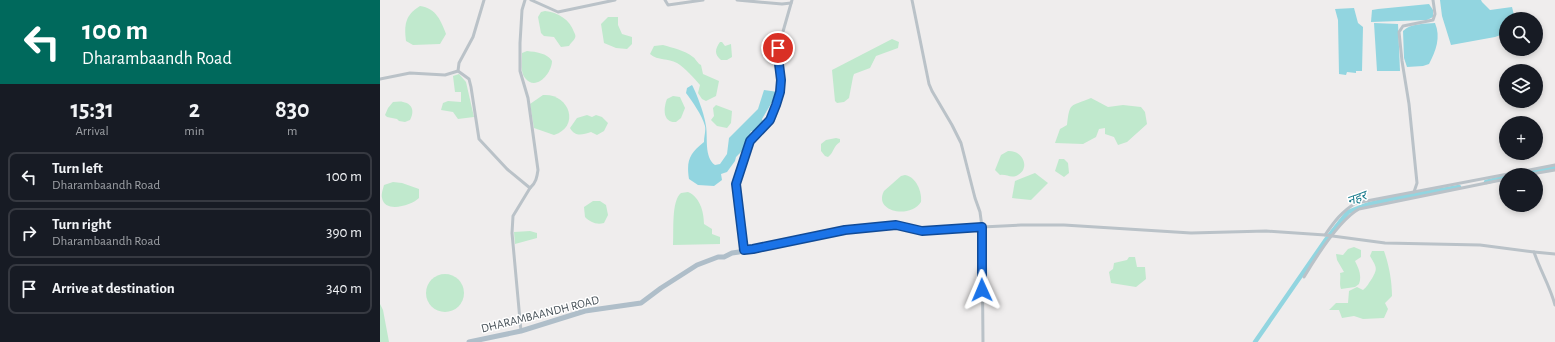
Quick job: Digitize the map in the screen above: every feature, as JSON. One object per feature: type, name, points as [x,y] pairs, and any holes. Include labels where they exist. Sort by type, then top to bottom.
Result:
[{"type":"main road","name":"DHARAMBAANDH ROAD","points":[[469,342],[521,331],[585,311],[641,303],[696,265],[744,250],[845,230],[896,225],[922,231],[982,227]]},
{"type":"street","points":[[458,71],[459,63],[473,37],[484,0]]},
{"type":"street","points":[[521,331],[512,219],[530,188],[534,185],[538,170],[528,98],[520,71],[522,10],[525,0]]},
{"type":"street","points":[[531,0],[558,12],[615,0]]},
{"type":"street","points":[[664,0],[668,5],[702,0]]},
{"type":"street","points":[[737,0],[782,4],[791,1]]},
{"type":"street","points":[[912,0],[929,84],[934,96],[952,125],[961,144],[980,212],[982,227],[983,342]]},
{"type":"street","points":[[1414,192],[1417,183],[1409,104],[1399,32],[1404,26],[1433,20],[1435,14],[1433,0]]},
{"type":"street","points":[[744,250],[736,184],[750,141],[770,120],[778,99],[781,80],[778,48],[791,1]]},
{"type":"street","points":[[380,79],[410,73],[445,76],[458,71]]},
{"type":"street","points":[[458,71],[469,79],[472,87],[479,139],[507,169],[530,188]]},
{"type":"street","points":[[1325,235],[1338,216],[1346,209],[1356,204],[1555,165]]},
{"type":"street","points":[[1543,172],[1555,170]]},
{"type":"street","points":[[1304,277],[1331,237],[1346,218],[1359,209],[1499,180]]},
{"type":"street","points":[[982,227],[1021,225],[1064,226],[1191,233],[1266,231],[1325,235],[1385,243],[1480,245],[1555,254]]},
{"type":"street","points":[[1534,252],[1538,265],[1547,281],[1555,305]]},
{"type":"green space","points":[[420,6],[430,9],[440,20],[446,34],[440,44],[413,45],[406,41],[405,30],[408,17]]},
{"type":"green space","points":[[545,11],[563,17],[570,24],[575,36],[569,46],[561,47],[554,37],[544,36],[541,33],[538,17],[541,12]]},
{"type":"green space","points":[[608,17],[618,17],[618,25],[622,34],[632,37],[632,44],[627,49],[616,48],[604,43],[601,24]]},
{"type":"green space","points":[[892,39],[899,42],[898,48],[876,56],[870,68],[854,74],[849,98],[844,102],[837,103],[835,101],[832,70]]},
{"type":"green space","points":[[720,42],[722,42],[725,46],[731,44],[732,57],[727,60],[721,60],[716,54],[716,49]]},
{"type":"green space","points":[[663,45],[690,55],[701,65],[703,74],[719,81],[716,96],[706,101],[702,99],[698,93],[700,85],[683,68],[674,61],[656,58],[650,54],[654,46]]},
{"type":"green space","points":[[527,51],[538,52],[547,56],[552,61],[549,71],[543,79],[538,82],[529,82],[522,73],[522,53]]},
{"type":"green space","points":[[459,74],[466,82],[474,117],[458,119],[453,112],[441,110],[443,103],[448,101],[461,102],[461,92],[455,92],[453,76]]},
{"type":"green space","points":[[543,95],[552,96],[559,99],[565,104],[568,111],[569,118],[567,125],[562,131],[554,135],[534,128],[530,104]]},
{"type":"green space","points":[[673,96],[680,97],[685,108],[681,118],[676,122],[672,122],[666,118],[665,115],[667,99]]},
{"type":"green space","points":[[1091,98],[1108,107],[1123,105],[1141,107],[1145,112],[1147,124],[1127,142],[1118,145],[1114,137],[1105,134],[1105,128],[1099,129],[1096,137],[1083,144],[1055,143],[1060,129],[1067,125],[1070,108],[1075,104]]},
{"type":"green space","points":[[393,102],[407,103],[411,107],[412,115],[410,120],[405,122],[399,121],[385,115]]},
{"type":"green space","points":[[716,105],[732,111],[731,123],[727,128],[717,126],[711,120],[714,116],[713,108]]},
{"type":"green space","points":[[587,115],[592,117],[596,115],[602,117],[608,123],[604,131],[597,135],[591,132],[585,134],[574,133],[570,128],[577,118]]},
{"type":"green space","points":[[836,138],[840,139],[840,142],[836,145],[828,157],[825,156],[821,151],[821,144],[826,140]]},
{"type":"green space","points":[[1008,151],[1018,154],[1024,161],[1021,173],[1012,177],[1000,175],[995,170],[1001,155]]},
{"type":"green space","points":[[1059,159],[1064,159],[1068,163],[1069,173],[1064,177],[1055,171]]},
{"type":"green space","points":[[1035,173],[1048,183],[1031,200],[1012,198],[1015,181]]},
{"type":"green space","points":[[901,176],[909,176],[918,185],[921,202],[916,207],[909,210],[902,212],[894,211],[884,204],[882,198],[884,191]]},
{"type":"green space","points":[[393,182],[402,183],[419,189],[419,198],[416,201],[399,207],[388,206],[384,203],[382,192],[384,185]]},
{"type":"green space","points":[[688,192],[696,197],[702,210],[704,224],[712,229],[712,234],[720,237],[720,244],[673,245],[674,210],[678,197],[681,193]]},
{"type":"green space","points":[[593,201],[600,201],[606,205],[608,215],[604,223],[593,223],[585,217],[584,207]]},
{"type":"green space","points":[[530,231],[537,233],[537,238],[515,244],[514,232]]},
{"type":"green space","points":[[1354,247],[1361,250],[1361,257],[1355,261],[1360,272],[1359,284],[1355,287],[1341,289],[1340,273],[1344,272],[1337,260],[1336,254],[1343,255],[1348,249]]},
{"type":"green space","points":[[1372,251],[1384,251],[1390,273],[1392,296],[1385,303],[1388,309],[1384,318],[1363,319],[1354,316],[1342,318],[1339,310],[1329,310],[1336,303],[1348,303],[1349,291],[1357,287],[1363,290],[1367,285],[1376,270],[1370,256]]},
{"type":"green space","points":[[1129,257],[1135,257],[1137,267],[1145,267],[1146,279],[1136,287],[1111,283],[1109,272],[1113,269],[1114,263],[1127,260]]},
{"type":"green space","points":[[441,274],[449,274],[459,279],[463,286],[463,300],[459,307],[449,312],[441,312],[431,307],[429,304],[426,297],[426,289],[431,279],[434,277]]},
{"type":"green space","points":[[380,304],[383,310],[389,342],[380,342]]},
{"type":"water","points":[[1440,0],[1481,0],[1490,10],[1512,7],[1513,12],[1499,12],[1499,36],[1451,45],[1442,16]]},
{"type":"water","points":[[1429,4],[1433,10],[1433,17],[1427,20],[1371,22],[1372,10]]},
{"type":"water","points":[[1354,8],[1358,23],[1363,27],[1362,71],[1356,71],[1356,73],[1347,72],[1346,75],[1339,74],[1338,20],[1335,9]]},
{"type":"water","points":[[1374,23],[1398,24],[1400,71],[1377,71]]},
{"type":"water","points":[[1435,23],[1438,39],[1434,54],[1429,64],[1407,67],[1404,58],[1403,31],[1414,25]]},
{"type":"water","points":[[692,85],[705,122],[709,157],[715,165],[720,164],[727,154],[729,138],[758,109],[764,90],[778,92],[762,119],[763,122],[754,132],[751,131],[746,147],[736,157],[735,161],[727,172],[721,174],[722,180],[714,186],[698,185],[689,179],[688,167],[690,158],[695,150],[704,142],[705,130],[702,117],[686,93],[687,88]]},
{"type":"waterway","name":"नहर","points":[[1543,169],[1555,167]]},
{"type":"waterway","name":"नहर","points":[[1486,182],[1499,179]]},
{"type":"waterway","name":"नहर","points":[[1255,342],[1325,241],[1348,212],[1366,205],[1391,199],[1459,187]]},
{"type":"route","points":[[778,48],[781,80],[780,92],[776,105],[770,120],[752,137],[745,162],[736,184],[744,250],[792,242],[845,230],[884,226],[896,225],[922,231],[982,227],[982,290]]}]
